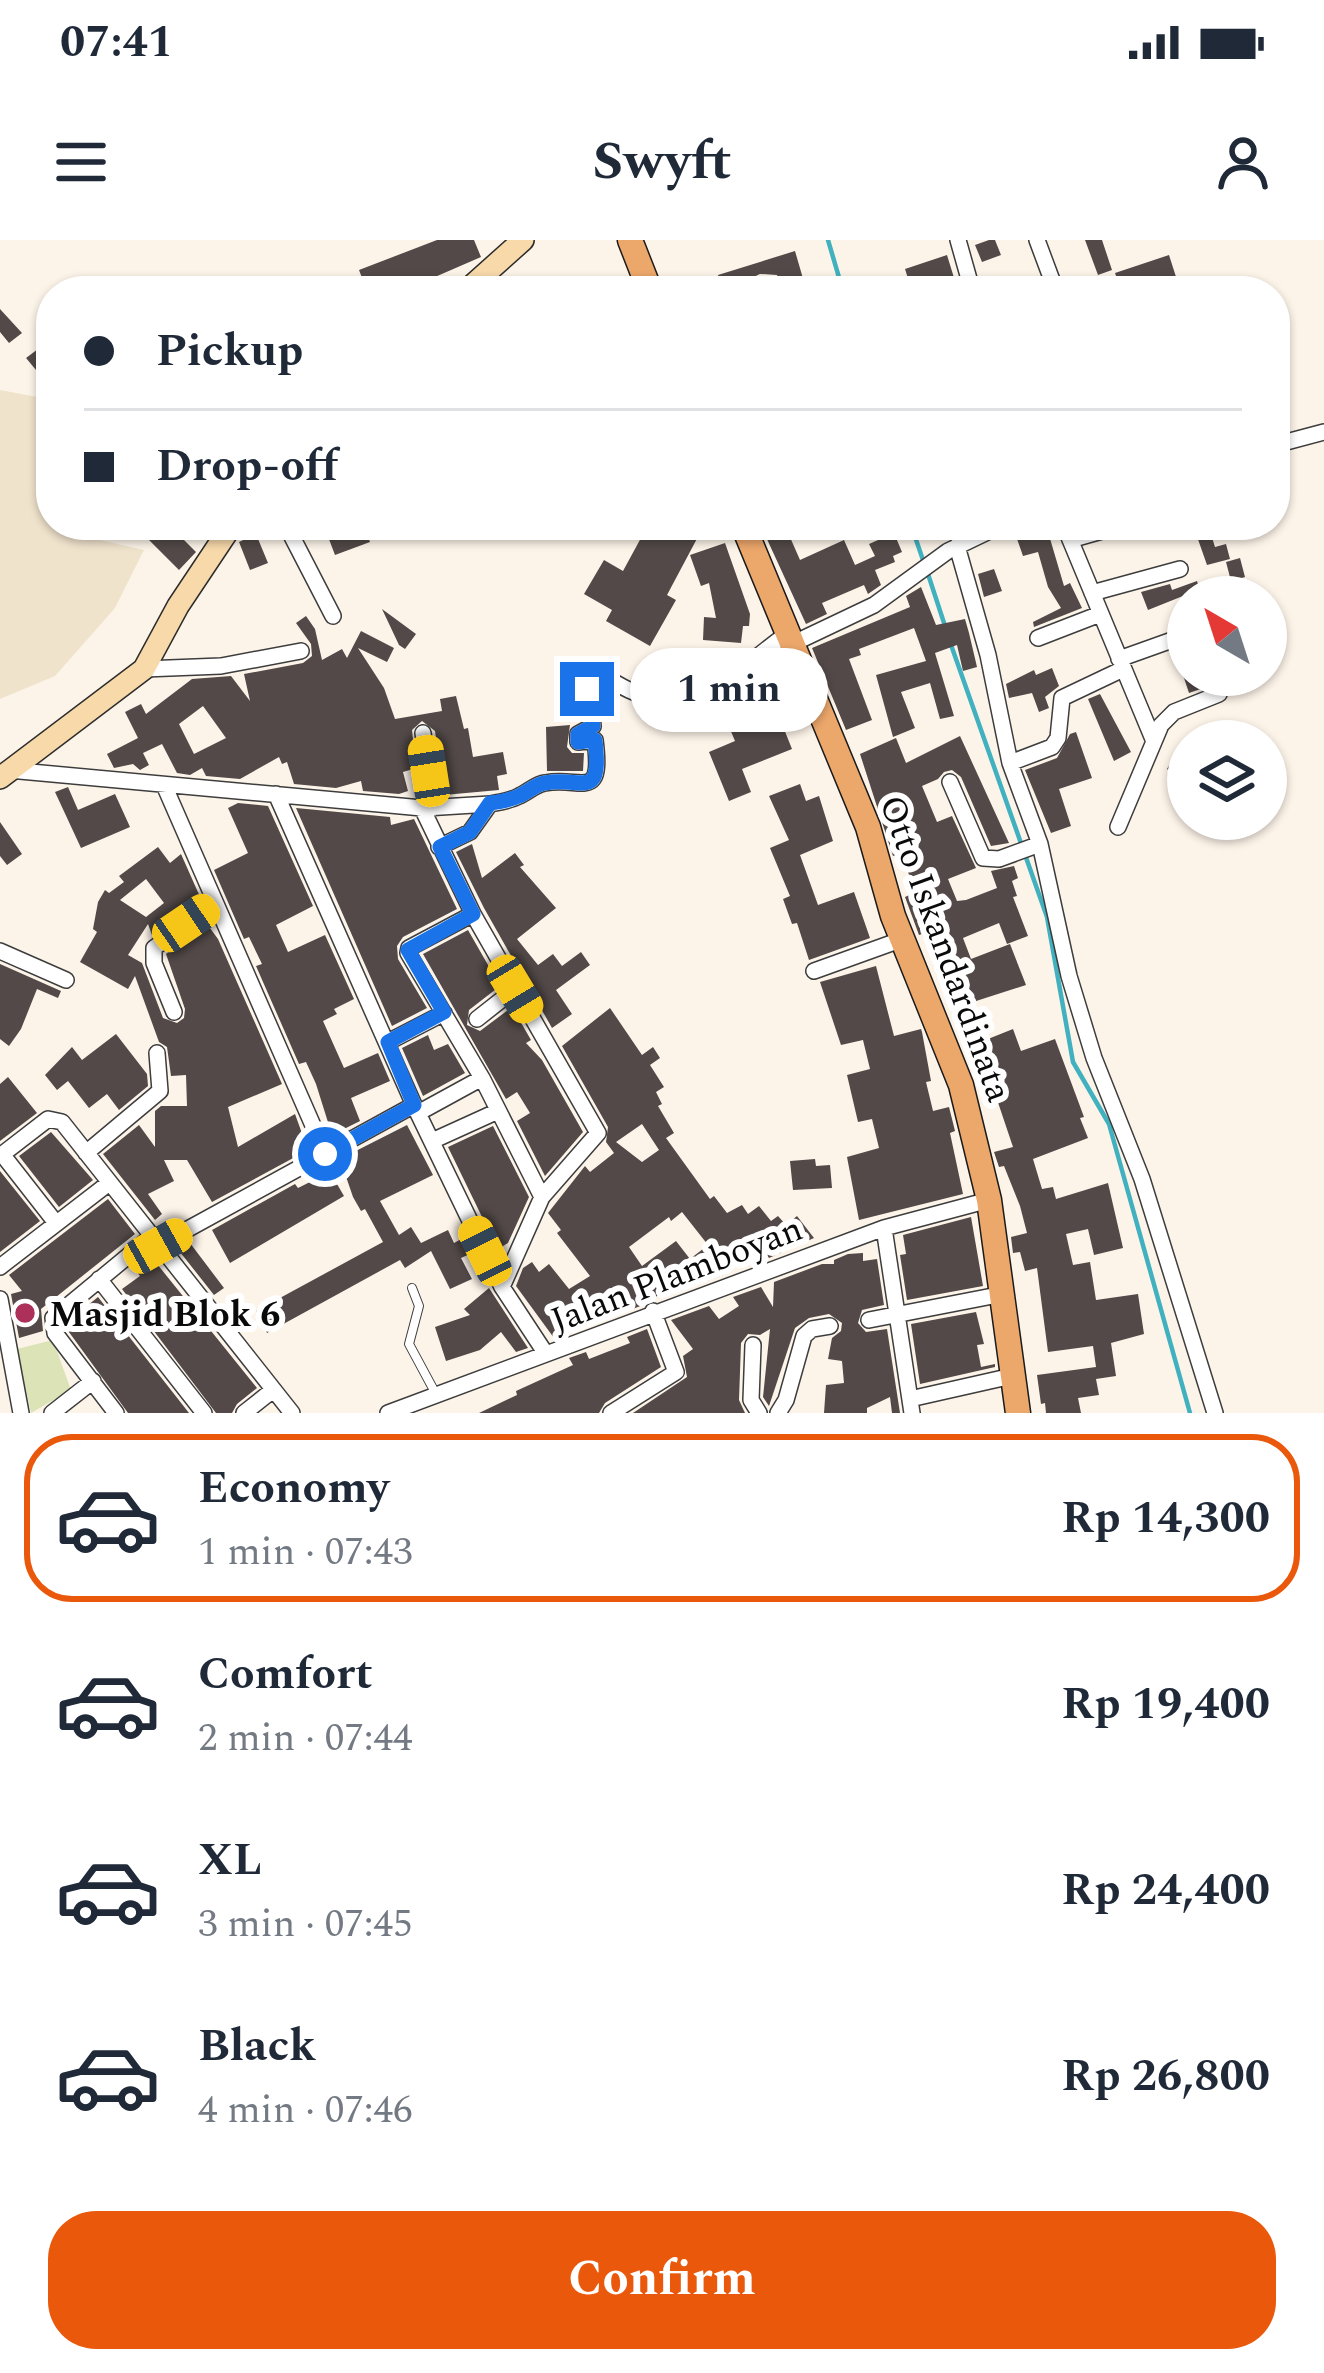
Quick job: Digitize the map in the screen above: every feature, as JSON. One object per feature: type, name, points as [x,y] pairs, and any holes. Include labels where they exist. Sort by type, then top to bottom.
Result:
[{"type":"main road","points":[[630,240],[640,276]]},
{"type":"main road","name":"Otto Iskandardinata","points":[[749,540],[868,826],[903,939],[961,1085],[989,1200],[1018,1413]]},
{"type":"street","points":[[483,276],[523,240]]},
{"type":"street","points":[[958,240],[969,276]]},
{"type":"street","points":[[1037,240],[1050,276]]},
{"type":"street","points":[[1290,442],[1324,432]]},
{"type":"street","points":[[5,774],[144,669],[222,540]]},
{"type":"street","points":[[294,540],[333,616]]},
{"type":"street","points":[[5,774],[428,808],[516,798],[546,782],[584,786],[594,776],[595,740],[578,742],[578,734],[593,726],[588,671],[636,693],[672,699],[728,682],[790,639],[866,610],[971,540]]},
{"type":"street","points":[[1070,540],[1154,740]]},
{"type":"street","points":[[952,549],[988,655],[1010,763],[1069,976],[1094,1058],[1142,1179],[1215,1413]]},
{"type":"street","points":[[1092,593],[1180,569]]},
{"type":"street","points":[[1038,638],[1100,614]]},
{"type":"street","points":[[1010,763],[1052,748],[1058,738],[1062,698],[1167,643]]},
{"type":"street","points":[[144,669],[221,666],[301,651]]},
{"type":"street","points":[[1118,826],[1154,740],[1174,712],[1214,696]]},
{"type":"street","points":[[423,733],[428,808],[440,847],[473,914],[598,1132],[542,1197],[502,1287]]},
{"type":"street","points":[[950,782],[983,857],[999,859],[1034,846]]},
{"type":"street","points":[[164,785],[325,1154]]},
{"type":"street","points":[[276,794],[416,1109],[502,1287],[546,1354]]},
{"type":"street","points":[[440,847],[470,832],[490,803]]},
{"type":"street","points":[[174,1012],[154,963],[154,949],[214,904]]},
{"type":"street","points":[[473,914],[408,950],[482,1078],[542,1197]]},
{"type":"street","points":[[814,971],[903,939]]},
{"type":"street","points":[[0,951],[66,980]]},
{"type":"street","points":[[477,1019],[515,989]]},
{"type":"street","points":[[388,1042],[444,1012]]},
{"type":"street","points":[[86,1153],[160,1091],[157,1053]]},
{"type":"street","points":[[116,1413],[55,1333],[52,1318],[154,1242],[482,1078]]},
{"type":"street","points":[[432,1141],[498,1111]]},
{"type":"street","points":[[56,1223],[1,1155],[53,1118],[62,1122],[292,1413]]},
{"type":"street","points":[[0,1267],[109,1183]]},
{"type":"street","name":"Jalan Plamboyan","points":[[388,1413],[884,1228],[989,1200]]},
{"type":"street","points":[[884,1228],[911,1406],[1012,1376]]},
{"type":"street","points":[[99,1279],[204,1413]]},
{"type":"street","points":[[869,1320],[1003,1294]]},
{"type":"street","points":[[0,1299],[8,1389],[22,1413]]},
{"type":"street","points":[[611,1413],[676,1372],[653,1311]]},
{"type":"street","points":[[778,1413],[806,1333],[830,1326]]},
{"type":"street","points":[[753,1345],[750,1395],[758,1413]]},
{"type":"street","points":[[52,1413],[93,1381]]},
{"type":"street","points":[[244,1413],[273,1390]]},
{"type":"lane","points":[[412,1288],[419,1306],[409,1344],[437,1396]]},
{"type":"shaded area","points":[[0,390],[36,397],[36,540],[100,540],[144,550],[115,608],[55,676],[0,699]]},
{"type":"green space","points":[[53,1340],[71,1390],[31,1413],[17,1349]]},
{"type":"building","points":[[437,240],[474,240],[481,257],[437,276],[361,276],[359,270]]},
{"type":"building","points":[[995,240],[1001,255],[982,262],[975,245]]},
{"type":"building","points":[[1085,240],[1102,240],[1112,270],[1098,275]]},
{"type":"building","points":[[795,251],[802,276],[760,274],[718,275]]},
{"type":"building","points":[[947,255],[953,276],[907,276],[905,269]]},
{"type":"building","points":[[1169,255],[1176,276],[1116,276]]},
{"type":"building","points":[[0,309],[22,333],[9,343],[0,332]]},
{"type":"building","points":[[36,350],[36,370],[26,358]]},
{"type":"building","points":[[149,540],[184,540],[196,552],[179,570]]},
{"type":"building","points":[[258,540],[268,563],[250,570],[239,542]]},
{"type":"building","points":[[329,540],[369,540],[370,542],[335,555]]},
{"type":"building","points":[[640,540],[696,540],[667,595],[676,600],[650,646],[606,621],[612,610],[584,594],[604,560],[623,571]]},
{"type":"building","points":[[767,540],[791,540],[800,560],[844,540],[855,565],[875,556],[869,544],[897,540],[902,552],[893,556],[895,562],[875,570],[881,585],[868,594],[864,585],[822,603],[827,614],[806,624]]},
{"type":"building","points":[[1017,540],[1050,540],[1064,586],[1070,583],[1082,608],[1034,627],[1033,622],[1061,608],[1048,587],[1038,552],[1023,556]]},
{"type":"building","points":[[1198,540],[1213,540],[1215,547],[1226,544],[1230,559],[1207,565]]},
{"type":"building","points":[[725,543],[750,614],[741,643],[703,640],[704,617],[716,618],[709,583],[701,586],[690,555]]},
{"type":"building","points":[[1240,558],[1245,576],[1230,576],[1226,562]]},
{"type":"building","points":[[994,569],[1002,591],[984,597],[978,574]]},
{"type":"building","points":[[1167,585],[1167,602],[1148,610],[1141,592]]},
{"type":"building","points":[[921,587],[936,625],[965,619],[969,633],[977,667],[963,671],[957,645],[935,653],[954,716],[940,719],[930,683],[901,692],[915,728],[893,737],[876,675],[926,661],[914,628],[859,649],[861,655],[849,659],[872,720],[846,730],[812,648],[910,607],[906,596]]},
{"type":"building","points":[[382,609],[416,634],[405,649],[399,645]]},
{"type":"building","points":[[306,616],[315,629],[322,660],[342,649],[347,658],[361,631],[394,648],[387,662],[358,648],[384,688],[395,719],[442,711],[440,699],[456,696],[473,757],[503,752],[507,774],[497,776],[499,790],[444,795],[435,731],[422,721],[412,730],[416,768],[403,772],[408,791],[399,794],[363,791],[361,781],[336,788],[294,784],[287,762],[282,764],[279,757],[240,779],[206,776],[202,768],[190,775],[177,773],[162,744],[143,753],[149,765],[140,770],[133,764],[114,768],[107,754],[138,738],[125,712],[141,704],[146,714],[192,679],[231,676],[250,701],[244,674],[303,663],[312,656],[311,644],[296,623]],"holes":[[[203,706],[226,738],[194,754],[179,724]]]},
{"type":"building","points":[[1052,668],[1059,686],[1045,697],[1049,708],[1039,712],[1032,693],[1009,698],[1006,684],[1034,670],[1036,675]]},
{"type":"building","points":[[771,669],[784,699],[774,704],[792,749],[742,769],[751,792],[729,801],[709,752],[735,741],[717,698]]},
{"type":"building","points":[[576,674],[580,719],[573,720],[565,676]]},
{"type":"building","points":[[1100,694],[1131,752],[1114,761],[1088,699]]},
{"type":"building","points":[[570,725],[567,747],[572,753],[584,753],[583,771],[547,771],[546,727]]},
{"type":"building","points":[[1076,732],[1092,778],[1059,789],[1071,826],[1051,833],[1025,770],[1057,758],[1070,734]]},
{"type":"building","points":[[960,736],[1009,843],[991,846],[961,777],[952,770],[944,772],[922,786],[937,822],[952,816],[976,868],[948,879],[957,901],[966,900],[997,888],[991,871],[1014,866],[1018,878],[1012,881],[1017,896],[1013,897],[1028,936],[1007,944],[999,923],[963,938],[971,959],[1010,944],[1026,985],[973,1002],[958,964],[942,970],[934,949],[929,951],[919,935],[905,897],[914,893],[910,877],[900,853],[893,856],[860,754],[896,738],[906,763]]},
{"type":"building","points":[[800,784],[806,801],[819,796],[833,841],[800,855],[818,905],[854,892],[870,938],[809,960],[783,899],[790,896],[770,848],[789,840],[769,796]]},
{"type":"building","points":[[68,787],[78,810],[115,794],[130,827],[81,848],[55,792]]},
{"type":"building","points":[[238,803],[268,806],[313,906],[276,925],[288,952],[325,935],[354,999],[323,1021],[344,1068],[378,1053],[390,1081],[351,1098],[360,1121],[332,1135],[316,1084],[306,1062],[299,1064],[256,966],[262,964],[249,937],[244,939],[214,870],[248,853],[228,808]]},
{"type":"building","points":[[296,808],[390,817],[391,825],[414,819],[457,909],[403,937],[397,946],[398,959],[427,1008],[392,1026]]},
{"type":"building","points":[[0,822],[22,854],[7,865],[0,856]]},
{"type":"building","points":[[472,844],[482,878],[515,853],[524,865],[520,867],[556,908],[517,939],[538,965],[553,954],[562,966],[581,952],[590,965],[556,990],[572,1014],[552,1028],[456,852]]},
{"type":"building","points":[[158,847],[170,863],[181,854],[201,899],[152,935],[148,924],[128,955],[142,963],[163,1018],[177,1023],[185,1009],[166,954],[207,924],[282,1084],[228,1107],[238,1147],[295,1114],[308,1150],[212,1202],[187,1160],[164,1160],[174,1181],[148,1194],[162,1214],[155,1220],[103,1154],[139,1125],[155,1147],[155,1111],[161,1106],[187,1106],[186,1075],[171,1076],[167,1047],[159,1042],[135,976],[128,989],[80,962],[97,932],[93,929],[98,902],[105,890],[109,893],[124,882],[119,876]],"holes":[[[146,879],[164,903],[146,917],[120,900]]]},
{"type":"building","points":[[468,930],[500,986],[469,1010],[467,1025],[480,1031],[512,1007],[531,1040],[526,1043],[542,1060],[583,1132],[545,1176],[517,1121],[530,1113],[517,1092],[506,1099],[423,954]]},
{"type":"building","points":[[0,964],[61,991],[58,998],[37,989],[9,1046],[0,1039]]},
{"type":"building","points":[[876,966],[894,1036],[921,1029],[933,1111],[949,1107],[963,1194],[859,1220],[847,1157],[879,1148],[872,1119],[858,1122],[847,1075],[870,1069],[863,1040],[841,1045],[820,982]]},
{"type":"building","points":[[610,1008],[642,1055],[653,1047],[660,1058],[650,1065],[664,1087],[656,1092],[662,1104],[658,1106],[674,1133],[666,1138],[710,1199],[714,1196],[727,1213],[742,1205],[748,1214],[759,1206],[771,1221],[778,1216],[786,1225],[797,1216],[814,1238],[769,1258],[765,1252],[748,1265],[733,1246],[715,1260],[726,1274],[680,1291],[675,1284],[654,1298],[643,1282],[649,1300],[643,1305],[609,1318],[602,1307],[554,1338],[516,1286],[523,1268],[532,1262],[539,1272],[549,1264],[569,1289],[590,1276],[557,1233],[561,1230],[548,1213],[585,1166],[590,1172],[614,1153],[606,1142],[608,1127],[562,1046]],"holes":[[[642,1124],[659,1150],[642,1162],[616,1142]],[[682,1212],[708,1245],[690,1259],[676,1241],[642,1266],[629,1247]]]},
{"type":"building","points":[[1013,1029],[1021,1051],[1055,1039],[1088,1138],[1033,1159],[1042,1189],[1053,1187],[1056,1199],[1108,1183],[1123,1248],[1094,1255],[1088,1229],[1066,1234],[1073,1265],[1090,1262],[1096,1300],[1138,1294],[1144,1334],[1111,1343],[1116,1376],[1096,1379],[1099,1395],[1078,1398],[1081,1413],[1046,1413],[1045,1403],[1041,1404],[1037,1375],[1096,1367],[1093,1346],[1048,1352],[1037,1268],[1025,1271],[1020,1252],[1013,1253],[1011,1237],[1027,1233],[1004,1166],[999,1167],[994,1152],[1013,1147],[978,1043]]},
{"type":"building","points":[[116,1034],[147,1074],[148,1086],[119,1110],[107,1094],[89,1108],[68,1081],[57,1090],[45,1075],[72,1047],[82,1060]]},
{"type":"building","points":[[428,1035],[434,1050],[448,1044],[465,1073],[423,1096],[402,1048]]},
{"type":"building","points":[[8,1077],[37,1113],[0,1141],[0,1084]]},
{"type":"building","points":[[407,1125],[433,1175],[380,1201],[399,1235],[411,1227],[421,1243],[448,1230],[454,1243],[465,1237],[472,1253],[461,1258],[472,1279],[450,1289],[431,1251],[405,1268],[400,1260],[267,1333],[256,1311],[383,1242],[353,1197],[340,1159]]},
{"type":"building","points":[[493,1126],[529,1197],[503,1246],[502,1258],[448,1147]]},
{"type":"building","points":[[51,1132],[93,1180],[59,1207],[19,1156]]},
{"type":"building","points":[[815,1159],[816,1166],[830,1165],[832,1188],[793,1190],[790,1161]]},
{"type":"building","points":[[0,1171],[40,1221],[0,1252]]},
{"type":"building","points":[[330,1172],[344,1196],[230,1263],[212,1230],[295,1184],[298,1188]]},
{"type":"building","points":[[108,1199],[135,1234],[41,1309],[43,1331],[19,1338],[11,1294],[22,1291],[9,1275]]},
{"type":"building","points":[[971,1217],[983,1286],[907,1300],[900,1255],[906,1254],[903,1235]]},
{"type":"building","points":[[190,1243],[224,1288],[214,1295],[180,1252]]},
{"type":"building","points":[[863,1253],[863,1261],[877,1259],[884,1305],[862,1310],[858,1323],[866,1332],[887,1329],[900,1413],[892,1413],[890,1397],[867,1408],[867,1413],[824,1413],[826,1385],[844,1383],[842,1361],[828,1359],[832,1338],[841,1331],[842,1323],[829,1314],[809,1318],[795,1328],[769,1406],[763,1397],[770,1329],[760,1335],[748,1334],[741,1343],[739,1400],[745,1413],[633,1413],[687,1377],[683,1356],[693,1349],[671,1320],[709,1306],[719,1319],[739,1306],[733,1297],[761,1287],[773,1307],[774,1282],[834,1264],[848,1254]]},
{"type":"building","points":[[149,1254],[257,1388],[232,1413],[216,1413],[122,1289],[140,1276],[137,1272],[145,1266],[141,1261]]},
{"type":"building","points":[[489,1288],[528,1348],[516,1352],[501,1332],[480,1350],[446,1361],[435,1327],[470,1315],[464,1309]]},
{"type":"building","points":[[98,1297],[189,1413],[128,1413],[66,1328]]},
{"type":"building","points":[[976,1312],[984,1344],[977,1345],[981,1367],[995,1367],[920,1384],[911,1324]]},
{"type":"building","points":[[647,1329],[661,1367],[605,1403],[599,1413],[479,1413],[573,1365],[569,1358],[586,1352],[589,1359],[630,1343],[627,1337]]},
{"type":"waterway","points":[[828,240],[839,276]]},
{"type":"waterway","points":[[916,540],[924,563]]},
{"type":"waterway","points":[[928,574],[945,626]]},
{"type":"waterway","points":[[950,642],[1047,917],[1073,1062],[1109,1124],[1190,1413]]},
{"type":"place","name":"Masjid Blok 6","points":[[25,1313]]},
{"type":"route","points":[[325,1154],[414,1105],[388,1042],[444,1012],[408,950],[473,914],[440,847],[470,832],[490,803],[516,798],[546,782],[584,786],[590,782],[596,770],[595,740],[578,742],[578,734],[593,726],[587,689]]}]
